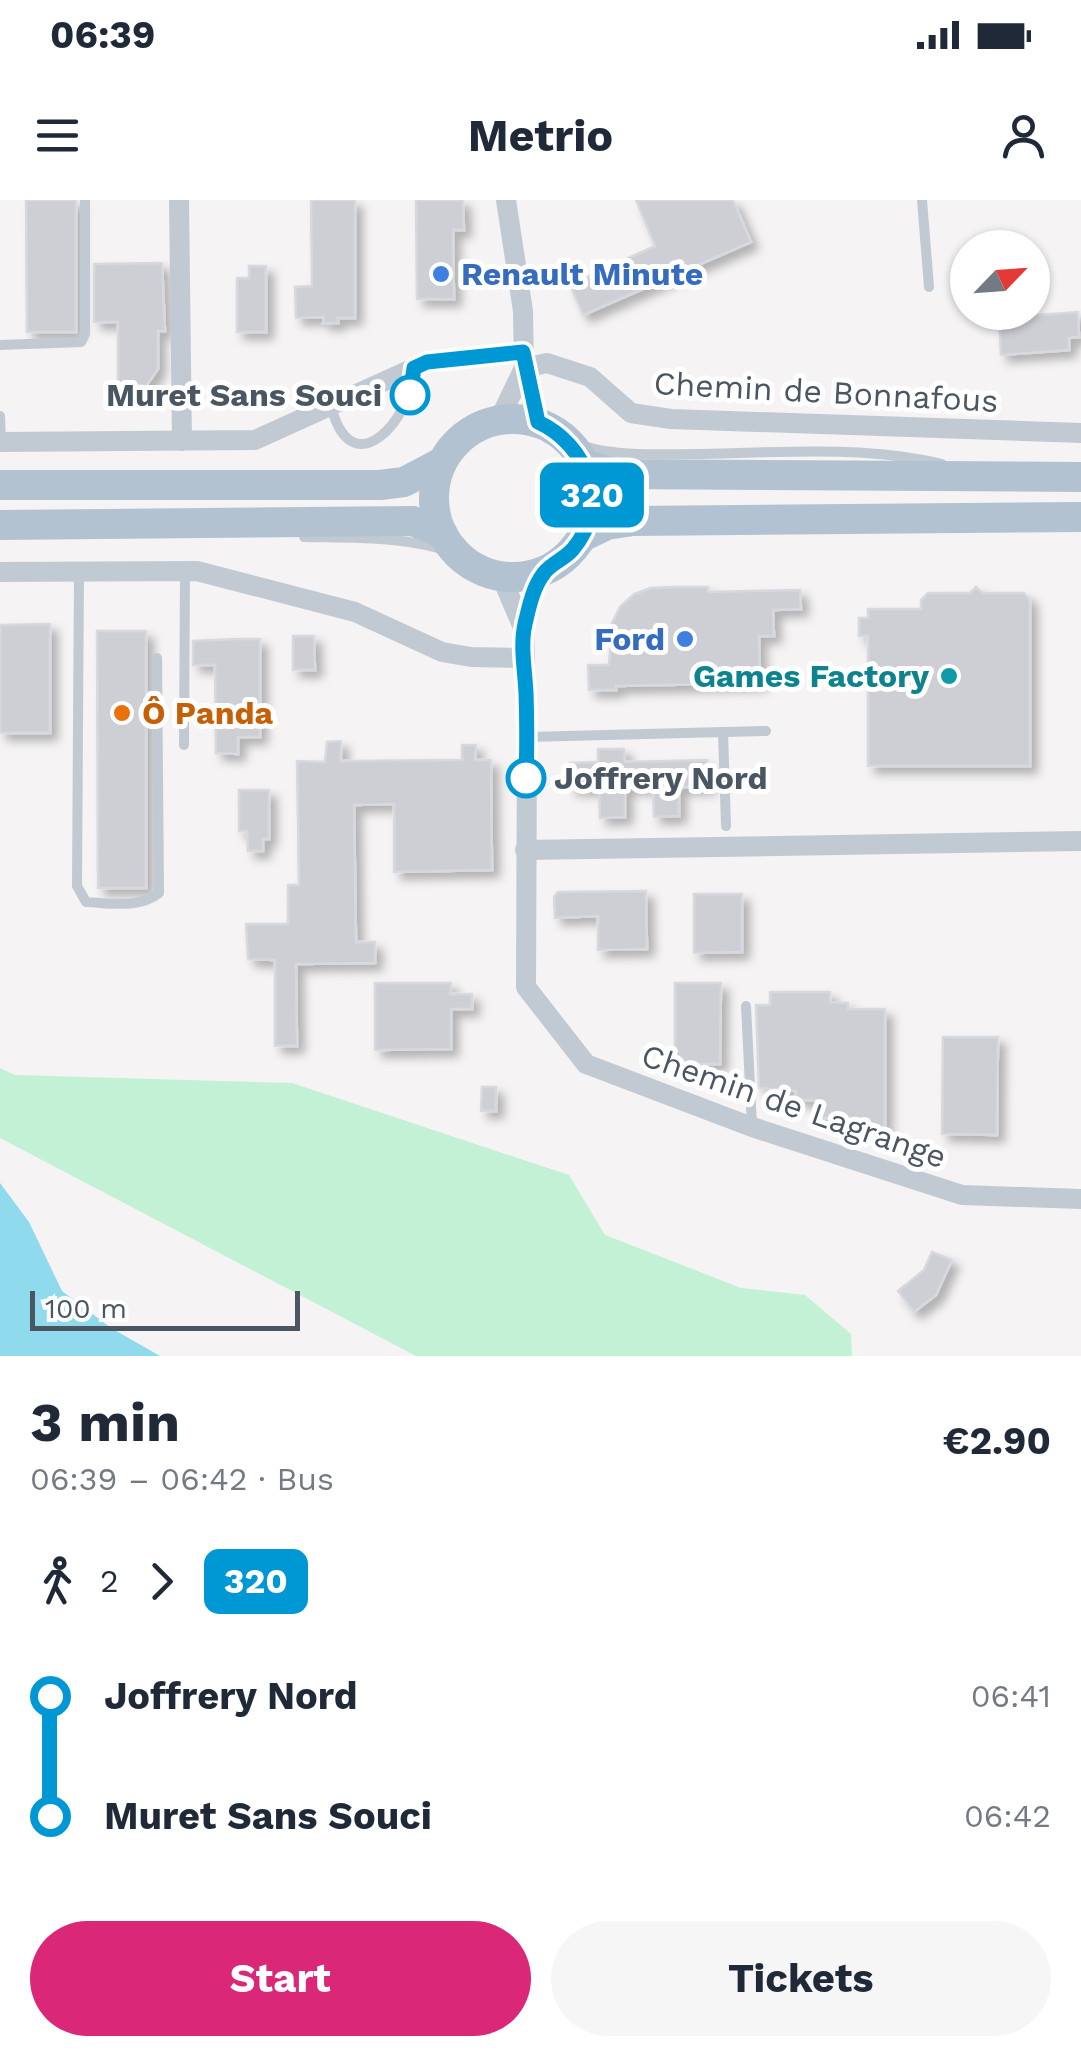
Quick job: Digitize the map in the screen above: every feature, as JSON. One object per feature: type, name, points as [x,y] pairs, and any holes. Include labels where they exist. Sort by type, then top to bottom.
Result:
[{"type":"main road","points":[[450,544],[435,498],[442,462],[456,442],[476,428],[499,420],[538,422],[576,452],[617,474],[1081,477]]},
{"type":"main road","points":[[576,452],[592,501],[582,537]]},
{"type":"main road","points":[[0,485],[380,485],[404,482],[442,462]]},
{"type":"main road","points":[[0,525],[413,521],[450,544],[478,568],[501,576],[546,570],[560,562],[582,537],[607,525],[633,522],[1081,517]]},
{"type":"street","points":[[179,200],[182,441]]},
{"type":"street","points":[[506,200],[523,312],[524,360],[538,422]]},
{"type":"street","points":[[499,420],[524,360]]},
{"type":"street","name":"Chemin de Bonnafous","points":[[0,442],[255,440],[427,362],[524,360],[590,377],[631,413],[672,420],[1081,433]]},
{"type":"street","points":[[546,570],[533,595],[524,630],[528,737],[524,850],[1081,840]]},
{"type":"street","points":[[0,572],[197,571],[355,612],[442,652],[524,658]]},
{"type":"street","points":[[501,576],[524,630]]},
{"type":"street","name":"Chemin de Lagrange","points":[[524,850],[526,987],[586,1064],[752,1126],[962,1196],[1081,1199]]},
{"type":"lane","points":[[0,345],[82,342],[85,200]]},
{"type":"lane","points":[[922,200],[930,287]]},
{"type":"lane","points":[[331,406],[336,426],[347,441],[358,446],[372,443],[390,426],[409,397],[414,368]]},
{"type":"lane","points":[[0,416],[0,442]]},
{"type":"lane","points":[[241,522],[277,536]]},
{"type":"lane","points":[[295,536],[450,544]]},
{"type":"lane","points":[[80,571],[77,886],[86,902],[149,900],[161,883],[158,658]]},
{"type":"lane","points":[[184,745],[185,572]]},
{"type":"lane","points":[[528,737],[766,731]]},
{"type":"lane","points":[[724,732],[726,826]]},
{"type":"lane","points":[[746,1006],[752,1126]]},
{"type":"green space","points":[[0,1068],[15,1075],[292,1083],[569,1175],[605,1235],[741,1288],[805,1295],[851,1334],[852,1356],[416,1356],[0,1138]]},
{"type":"water","points":[[0,1183],[29,1222],[62,1291],[111,1328],[160,1356],[0,1356]]},
{"type":"building","points":[[26,200],[76,200],[76,332],[27,332]]},
{"type":"building","points":[[311,200],[355,200],[355,318],[323,323],[324,317],[296,318],[295,287],[312,286]]},
{"type":"building","points":[[416,200],[463,200],[464,230],[453,230],[454,299],[417,299]]},
{"type":"building","points":[[636,200],[733,200],[751,242],[583,315],[570,285],[655,246]]},
{"type":"building","points":[[162,263],[165,331],[158,331],[158,369],[146,386],[118,382],[118,322],[94,322],[94,264]]},
{"type":"building","points":[[249,266],[266,266],[266,332],[237,332],[237,278],[249,278]]},
{"type":"building","points":[[1078,312],[1079,337],[1069,338],[1069,350],[1001,355],[1000,330],[1050,330],[1050,314]]},
{"type":"building","name":"Ford","points":[[708,587],[708,592],[800,590],[801,609],[773,610],[774,636],[759,636],[760,683],[589,690],[588,665],[609,665],[612,623],[620,607],[634,594],[651,588]]},
{"type":"building","name":"Games Factory","points":[[976,587],[983,593],[1024,593],[1030,600],[1030,766],[868,766],[868,636],[859,636],[859,618],[868,618],[868,609],[921,609],[921,600],[928,593],[970,593]]},
{"type":"building","points":[[50,624],[50,733],[0,733],[0,625]]},
{"type":"building","name":"Ô Panda","points":[[97,631],[146,631],[146,888],[98,888]]},
{"type":"building","points":[[293,636],[314,636],[315,670],[293,670]]},
{"type":"building","points":[[260,639],[260,737],[238,737],[238,754],[216,753],[215,665],[193,665],[193,641]]},
{"type":"building","points":[[341,741],[341,761],[462,760],[462,745],[476,745],[475,760],[491,760],[492,870],[394,872],[394,804],[354,805],[356,942],[375,942],[375,963],[296,964],[297,1046],[275,1046],[275,960],[248,959],[246,924],[288,924],[288,885],[299,885],[297,761],[325,762],[327,742]]},
{"type":"building","points":[[598,749],[624,749],[625,762],[707,760],[708,787],[679,787],[679,816],[654,817],[653,787],[625,787],[625,817],[600,818],[599,788],[570,788],[570,763],[598,762]]},
{"type":"building","points":[[239,790],[269,790],[269,839],[263,839],[263,851],[248,851],[247,831],[239,831]]},
{"type":"building","points":[[646,891],[647,949],[598,950],[598,916],[555,918],[554,897],[558,892]]},
{"type":"building","points":[[694,894],[742,894],[742,952],[694,953]]},
{"type":"building","points":[[375,983],[451,983],[450,994],[472,994],[472,1009],[451,1009],[451,1049],[375,1050]]},
{"type":"building","points":[[675,983],[721,983],[720,1064],[675,1064]]},
{"type":"building","points":[[770,992],[830,992],[830,1002],[848,1003],[848,1009],[885,1009],[885,1132],[858,1132],[859,1118],[816,1118],[816,1100],[796,1100],[796,1091],[759,1088],[756,1005],[770,1005]]},
{"type":"building","points":[[943,1037],[998,1037],[997,1135],[942,1134]]},
{"type":"building","points":[[482,1087],[496,1087],[496,1111],[481,1111]]},
{"type":"building","points":[[932,1252],[952,1260],[936,1295],[914,1312],[898,1291],[924,1270]]},
{"type":"bus line","name":"320","points":[[410,395],[414,368],[427,362],[523,352],[538,422],[567,440],[585,464],[592,501],[589,520],[572,550],[546,570],[533,595],[524,630],[526,778]]},
{"type":"place","name":"Renault Minute","points":[[441,274]]},
{"type":"place","name":"Muret Sans Souci","points":[[410,395]]},
{"type":"place","name":"Ford","points":[[685,639]]},
{"type":"place","name":"Games Factory","points":[[949,676]]},
{"type":"place","name":"Ô Panda","points":[[122,713]]},
{"type":"place","name":"Joffrery Nord","points":[[526,778]]}]
